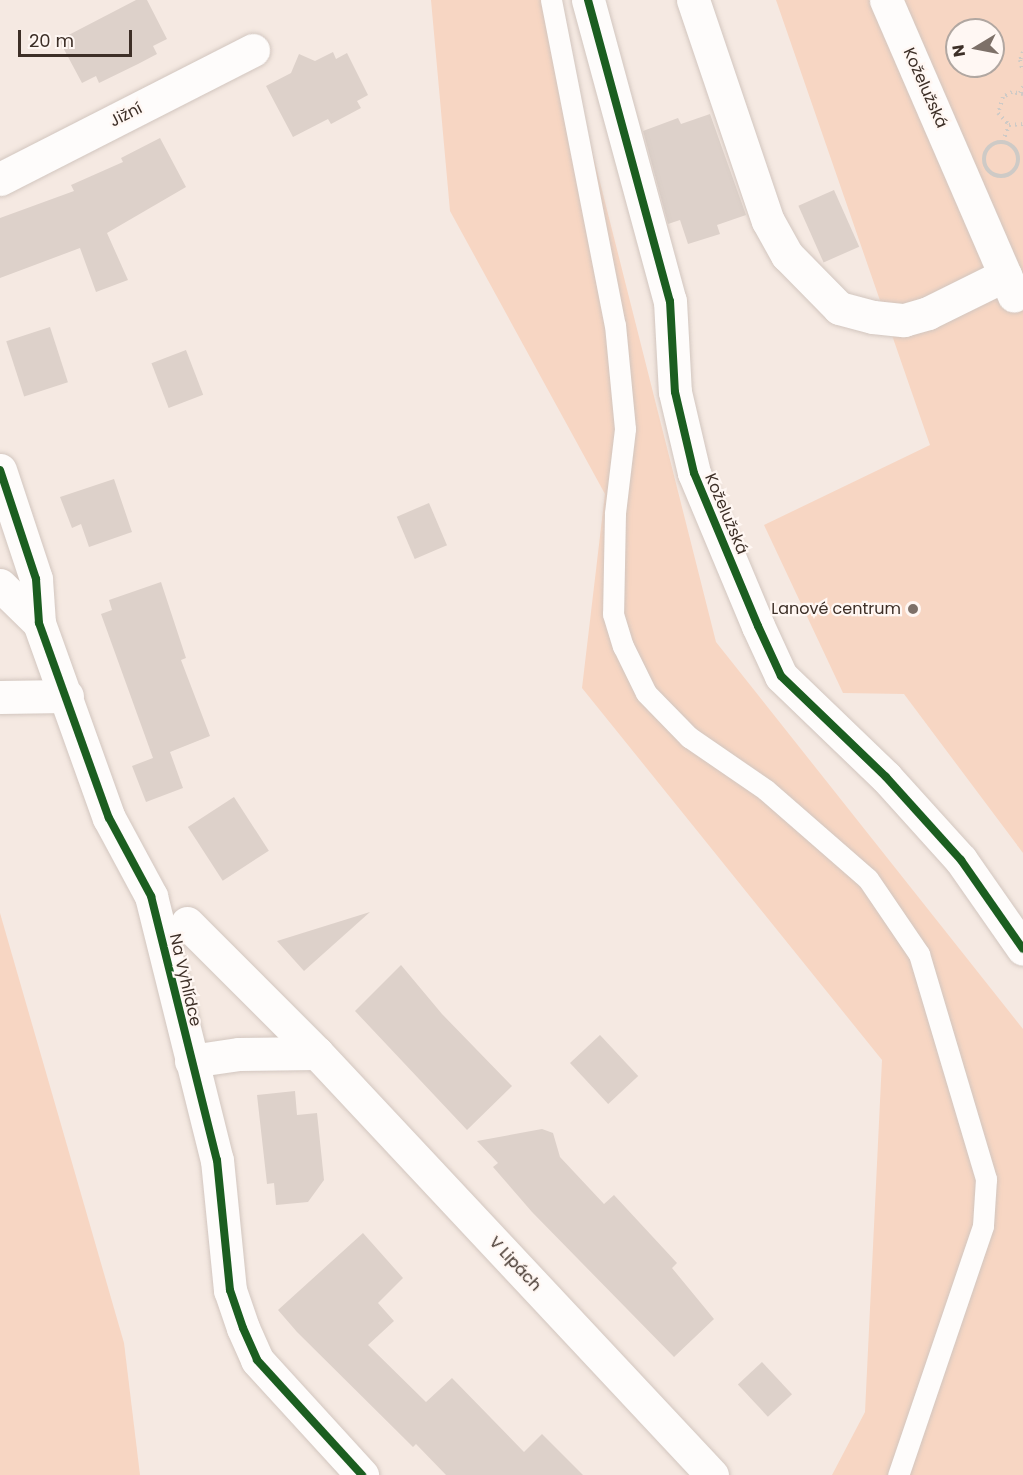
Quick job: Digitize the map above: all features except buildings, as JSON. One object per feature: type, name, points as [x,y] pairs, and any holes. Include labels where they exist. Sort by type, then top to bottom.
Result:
[{"type":"street","name":"Koželužská","points":[[588,0],[670,302],[675,392],[694,473],[758,626],[781,676],[886,777],[953,852],[1023,949]]},
{"type":"street","name":"Koželužská","points":[[693,0],[768,220],[787,255],[839,308],[873,317],[904,320],[1010,286],[886,0]]},
{"type":"street","name":"Jižní","points":[[0,179],[253,50]]},
{"type":"street","name":"Na Vyhlídce","points":[[0,470],[36,579],[39,624],[67,696],[109,818],[151,896],[217,1160],[230,1290],[243,1328],[257,1359],[362,1475]]},
{"type":"street","name":"Na Vyhlídce","points":[[0,585],[39,624]]},
{"type":"street","points":[[0,697],[67,696]]},
{"type":"street","name":"V Lipách","points":[[187,923],[317,1053],[712,1475]]},
{"type":"street","points":[[191,1061],[239,1054],[317,1053]]},
{"type":"lane","points":[[551,0],[615,325],[626,429],[615,513],[612,614],[623,646],[654,700],[689,737],[766,790],[868,879],[920,954],[986,1179],[983,1226],[898,1475]]},
{"type":"path","points":[[1023,52],[1020,60],[1023,72]]},
{"type":"path","points":[[1009,125],[998,113],[1000,102],[1008,94],[1022,94],[1023,87]]},
{"type":"path","points":[[1009,125],[1023,124]]},
{"type":"path","points":[[1003,142],[1009,125]]},
{"type":"path","points":[[1003,142],[1013,147],[1017,163],[1011,173],[994,175],[985,168],[983,157],[988,147],[1003,142]]},
{"type":"shaded area","points":[[431,0],[554,0],[716,642],[1023,1029],[1023,1475],[832,1475],[865,1412],[882,1060],[582,688],[605,494],[450,211]]},
{"type":"shaded area","points":[[776,0],[1023,0],[1023,853],[904,694],[843,693],[764,525],[930,445]]},
{"type":"shaded area","points":[[0,913],[124,1343],[140,1475],[0,1475]]},
{"type":"cycle path","points":[[588,0],[670,301],[675,392],[694,473],[758,626],[781,676],[886,777],[961,860],[1023,949]]},
{"type":"cycle path","points":[[0,470],[36,579],[39,623],[109,818],[151,896],[217,1160],[230,1290],[243,1328],[257,1360],[362,1475]]},
{"type":"place","name":"Lanové centrum","points":[[913,609]]}]
